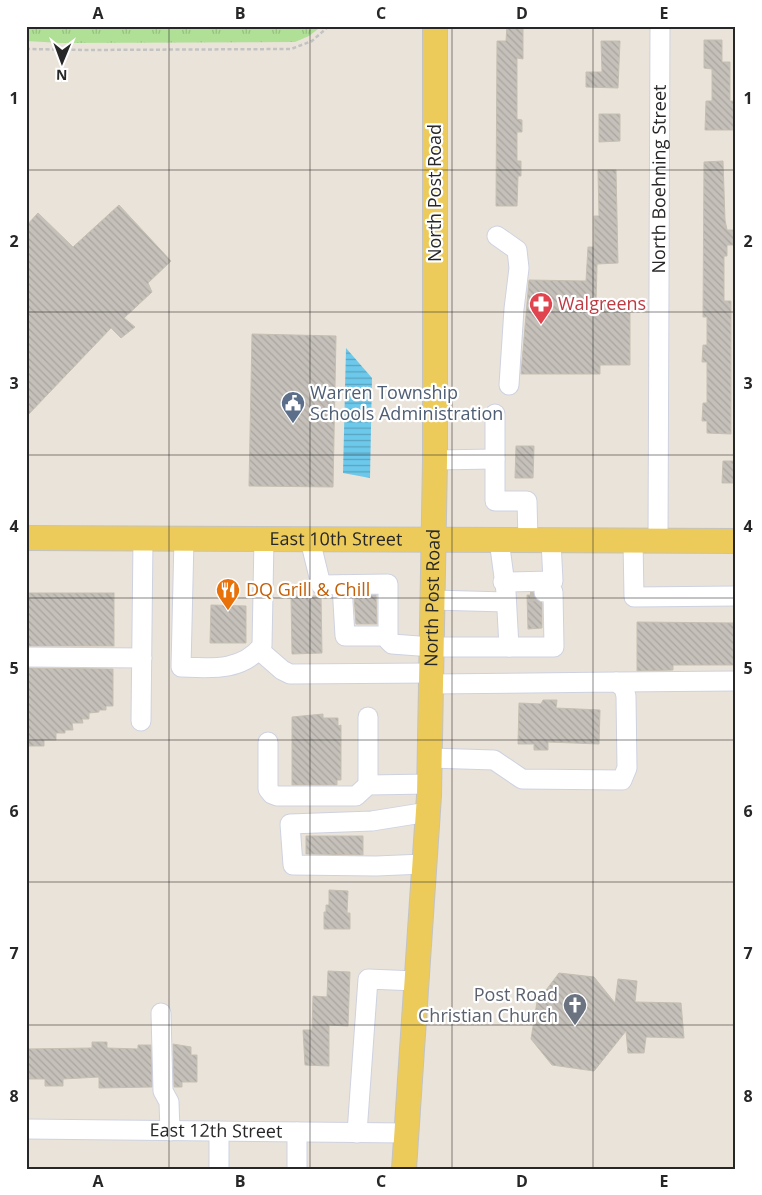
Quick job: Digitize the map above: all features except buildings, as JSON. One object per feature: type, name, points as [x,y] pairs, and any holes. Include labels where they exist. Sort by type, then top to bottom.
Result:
[{"type":"main road","name":"North Post Road","points":[[404,1169],[430,758],[435,460],[435,26]]},
{"type":"main road","name":"East 10th Street","points":[[26,538],[736,541]]},
{"type":"street","name":"North Boehning Street","points":[[658,541],[660,26]]},
{"type":"street","points":[[497,236],[517,250],[519,268],[509,385]]},
{"type":"street","points":[[310,540],[321,585],[388,584],[388,636],[392,644],[432,647],[554,647],[539,540],[527,501],[495,501],[495,414]]},
{"type":"street","points":[[435,460],[495,459]]},
{"type":"street","points":[[141,721],[143,539]]},
{"type":"street","points":[[184,539],[181,667],[225,668],[242,662],[262,646],[264,539]]},
{"type":"street","points":[[499,540],[509,647]]},
{"type":"street","points":[[634,541],[634,597],[736,596]]},
{"type":"street","points":[[342,585],[345,636],[388,636]]},
{"type":"street","points":[[432,600],[545,589]]},
{"type":"street","points":[[505,592],[545,589]]},
{"type":"street","points":[[259,650],[282,670],[290,674],[431,679],[616,682],[736,681]]},
{"type":"street","points":[[26,657],[142,658]]},
{"type":"street","points":[[430,758],[494,760],[522,779],[622,780],[627,768],[626,696],[624,688],[616,682]]},
{"type":"street","points":[[368,717],[368,785]]},
{"type":"street","points":[[268,742],[268,788],[272,794],[277,796],[356,796],[368,785],[429,784]]},
{"type":"street","points":[[424,864],[376,866],[293,865],[290,824],[372,821],[428,812]]},
{"type":"street","points":[[357,1132],[368,979],[416,981]]},
{"type":"street","points":[[161,1013],[163,1092],[169,1102],[170,1131]]},
{"type":"street","name":"East 12th Street","points":[[26,1129],[406,1133]]},
{"type":"street","points":[[219,1131],[219,1169]]},
{"type":"street","points":[[297,1132],[298,1169]]},
{"type":"path","points":[[26,49],[290,49],[312,41],[329,26]]},
{"type":"green space","points":[[26,26],[322,26],[309,36],[295,42],[61,43],[26,41]]},
{"type":"water","points":[[346,348],[372,378],[370,478],[343,473]]},
{"type":"tunnel","points":[[530,592],[544,592]]},
{"type":"place","name":"Walgreens","points":[[541,325]]},
{"type":"place","name":"Warren Township Schools Administration","points":[[293,424]]},
{"type":"place","name":"DQ Grill & Chill","points":[[228,611]]},
{"type":"place","name":"Post Road Christian Church","points":[[575,1026]]}]
